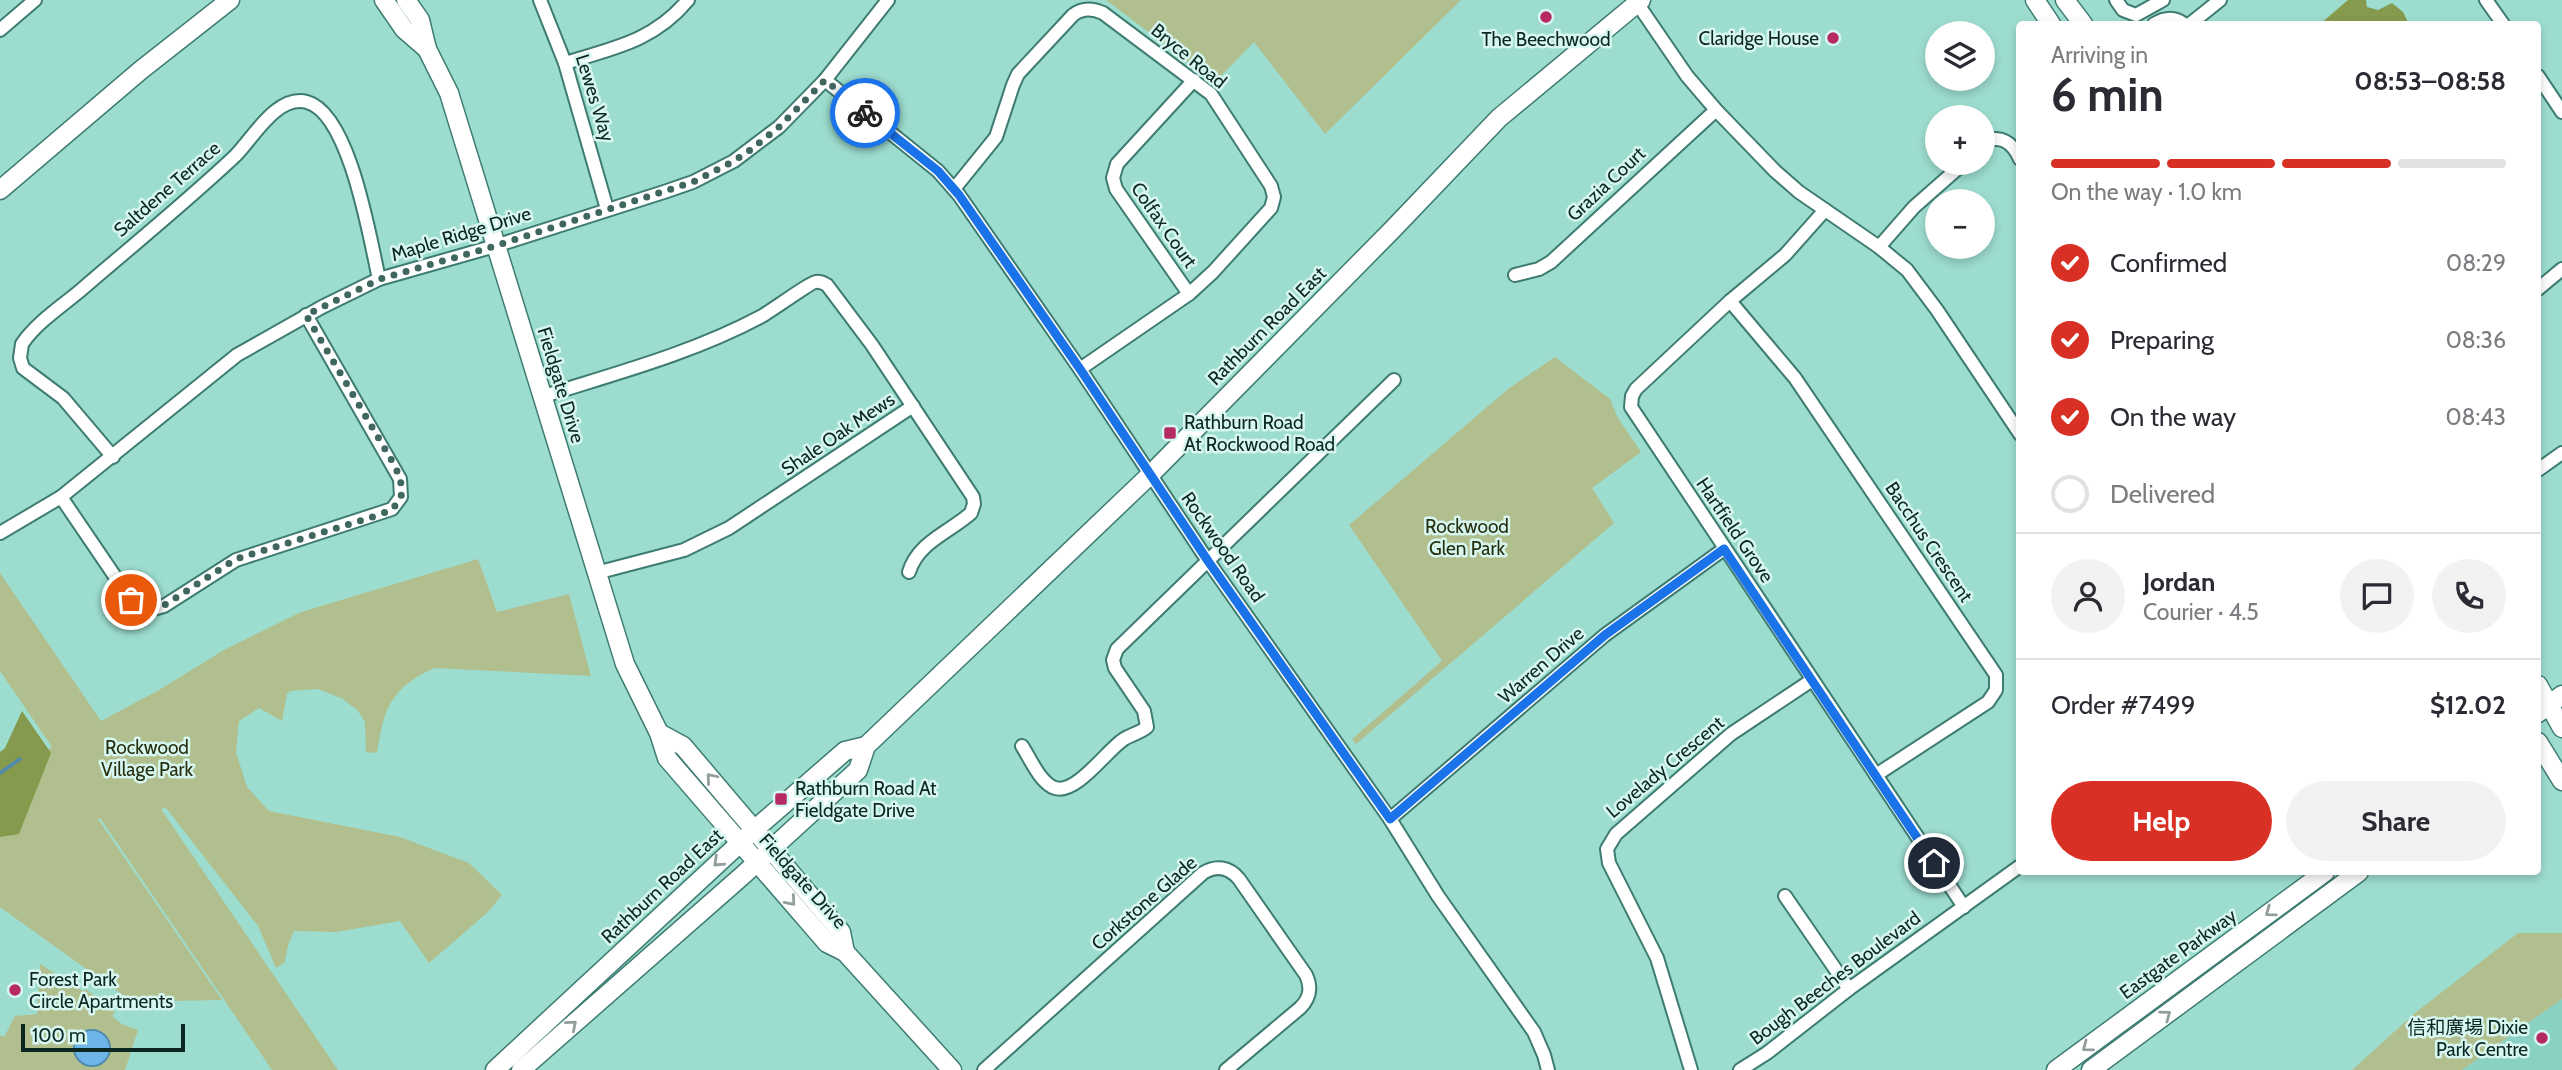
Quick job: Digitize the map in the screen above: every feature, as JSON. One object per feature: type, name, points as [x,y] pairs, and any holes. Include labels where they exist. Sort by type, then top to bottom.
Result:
[{"type":"street","points":[[0,30],[35,0]]},
{"type":"street","points":[[0,190],[141,70],[230,0]]},
{"type":"street","name":"Fieldgate Drive","points":[[384,0],[404,29],[427,48]]},
{"type":"street","name":"Fieldgate Drive","points":[[406,0],[419,20],[427,48],[449,93],[625,664],[659,733],[667,758],[827,943],[845,952],[952,1070]]},
{"type":"street","name":"Lewes Way","points":[[540,0],[565,63],[607,209]]},
{"type":"street","points":[[565,63],[642,38],[665,24],[688,0]]},
{"type":"street","name":"Maple Ridge Drive","points":[[0,533],[61,496],[113,457],[237,355],[306,315],[380,279],[495,246],[693,182],[734,161],[779,127],[825,80],[888,0]]},
{"type":"street","points":[[2035,0],[2049,21]]},
{"type":"street","points":[[2065,0],[2081,21]]},
{"type":"street","points":[[2116,0],[2123,10],[2136,15],[2164,0]]},
{"type":"street","points":[[2194,21],[2220,0]]},
{"type":"street","points":[[2486,0],[2500,21]]},
{"type":"street","points":[[1638,1],[1666,47],[1716,110],[1775,171],[1825,210],[1880,247],[1920,286],[2016,428]]},
{"type":"street","name":"Rathburn Road East","points":[[521,1070],[858,770],[866,746],[1150,475],[1499,118],[1638,1]]},
{"type":"street","name":"Bryce Road","points":[[954,189],[996,136],[1018,74],[1078,12],[1089,9],[1100,12],[1194,80],[1215,99],[1272,186],[1274,197],[1267,213],[1189,295],[1080,369]]},
{"type":"street","points":[[2159,21],[2177,21]]},
{"type":"street","name":"Rockwood Road","points":[[825,80],[938,171],[954,189],[1534,1032],[1548,1070]]},
{"type":"street","name":"Colfax Court","points":[[1189,295],[1116,189],[1113,178],[1117,164],[1194,80]]},
{"type":"street","points":[[2541,80],[2562,112]]},
{"type":"street","name":"Saltdene Terrace","points":[[113,457],[63,398],[23,368],[20,358],[22,344],[236,155],[267,117],[289,103],[305,102],[320,109],[335,129],[354,169],[380,279]]},
{"type":"street","name":"Grazia Court","points":[[1516,275],[1535,271],[1551,262],[1716,110]]},
{"type":"street","points":[[1995,138],[2006,141],[2016,152]]},
{"type":"street","points":[[1880,247],[1914,207],[1950,175]]},
{"type":"street","name":"Hartfield Grove","points":[[1825,210],[1785,255],[1636,389],[1631,403],[1634,414],[1964,906]]},
{"type":"street","points":[[2541,286],[2562,269]]},
{"type":"street","name":"Shale Oak Mews","points":[[544,396],[660,360],[741,327],[816,282],[832,289],[913,406],[729,528],[684,550],[596,573]]},
{"type":"street","name":"Bacchus Crescent","points":[[1730,302],[1795,378],[1996,675],[1996,690],[1987,702],[1876,775]]},
{"type":"street","points":[[61,496],[129,597],[136,605],[150,609],[164,606],[236,559],[392,509],[402,494],[398,472],[306,315]]},
{"type":"street","points":[[1022,746],[1047,782],[1053,787],[1064,789],[1074,784],[1124,739],[1147,727],[1144,711],[1115,668],[1115,654],[1394,380]]},
{"type":"street","points":[[909,572],[922,551],[969,514],[974,504],[972,493],[913,406]]},
{"type":"street","points":[[2541,468],[2562,453]]},
{"type":"street","name":"Warren Drive","points":[[1390,819],[1605,635],[1724,549]]},
{"type":"street","name":"Lovelady Crescent","points":[[1691,1070],[1661,967],[1609,863],[1608,846],[1616,834],[1731,734],[1812,680]]},
{"type":"street","points":[[2541,739],[2561,725],[2549,704]]},
{"type":"street","name":"Fieldgate Drive","points":[[659,733],[683,746],[771,849],[841,932],[845,952]]},
{"type":"street","name":"Rathburn Road East","points":[[495,1070],[740,842],[845,751],[866,746]]},
{"type":"street","points":[[2541,746],[2562,781]]},
{"type":"street","name":"Corkstone Glade","points":[[984,1070],[1203,873],[1220,868],[1232,871],[1240,879],[1306,975],[1310,986],[1307,999],[1300,1008],[1226,1070]]},
{"type":"street","name":"Bough Beeches Boulevard","points":[[1740,1070],[1767,1053],[1849,989],[2016,869]]},
{"type":"street","name":"Eastgate Parkway","points":[[2056,1070],[2321,875]]},
{"type":"street","points":[[2091,1070],[2355,875]]},
{"type":"street","points":[[1785,896],[1849,989]]},
{"type":"shaded area","points":[[2348,0],[2366,0],[2367,7],[2378,10],[2392,3],[2403,12],[2408,21],[2324,21]]},
{"type":"shaded area","points":[[22,711],[51,753],[19,834],[0,837],[0,752],[5,748]]},
{"type":"shaded area","name":"信和廣場 Dixie Park Centre","points":[[2562,999],[2562,1070],[2462,1070]]},
{"type":"green space","points":[[1106,0],[1461,0],[1325,134],[1254,42],[1215,82]]},
{"type":"green space","name":"Rockwood Glen Park","points":[[1555,357],[1610,399],[1618,418],[1641,452],[1592,488],[1614,523],[1356,744],[1352,739],[1442,661],[1349,525],[1508,389]]},
{"type":"green space","name":"Rockwood Village Park","points":[[478,559],[497,612],[569,594],[591,676],[435,668],[408,683],[392,701],[383,723],[377,753],[366,752],[365,722],[358,711],[343,699],[318,689],[290,691],[287,694],[282,721],[259,708],[239,721],[236,752],[247,787],[269,811],[400,837],[469,863],[502,895],[488,912],[429,963],[400,921],[336,932],[294,931],[285,962],[276,968],[258,926],[166,808],[161,809],[338,1070],[272,1070],[100,818],[98,819],[222,1000],[170,1001],[141,1008],[0,907],[0,775],[52,747],[0,671],[0,573],[101,721],[159,690],[224,650],[301,612]]},
{"type":"green space","points":[[2518,933],[2562,933],[2562,999],[2462,1070],[2352,1070],[2415,1013]]},
{"type":"green space","points":[[40,964],[83,991],[86,989],[115,1012],[112,1016],[122,1024],[138,1030],[125,1070],[0,1070],[0,1035],[4,1037],[15,1016],[37,1014]]},
{"type":"water","points":[[92,1030],[105,1035],[110,1048],[105,1061],[92,1066],[79,1061],[74,1048],[79,1035]]},
{"type":"waterway","points":[[0,773],[20,759]]},
{"type":"way so far","points":[[131,600],[143,608],[160,608],[236,559],[379,515],[397,505],[402,494],[402,485],[395,466],[306,315],[380,279],[495,246],[693,182],[716,172],[779,127],[825,80],[865,113]]},
{"type":"place","name":"The Beechwood","points":[[1546,17]]},
{"type":"place","name":"Claridge House","points":[[1833,38]]},
{"type":"place","name":"Rathburn Road At Rockwood Road","points":[[1170,433]]},
{"type":"place","name":"Rathburn Road At Fieldgate Drive","points":[[781,799]]},
{"type":"place","name":"Forest Park Circle Apartments","points":[[15,990]]},
{"type":"place","name":"信和廣場 Dixie Park Centre","points":[[2542,1038]]},
{"type":"route","points":[[865,113],[938,171],[959,195],[1080,369],[1208,561],[1390,819],[1605,635],[1724,549],[1934,863]]}]
